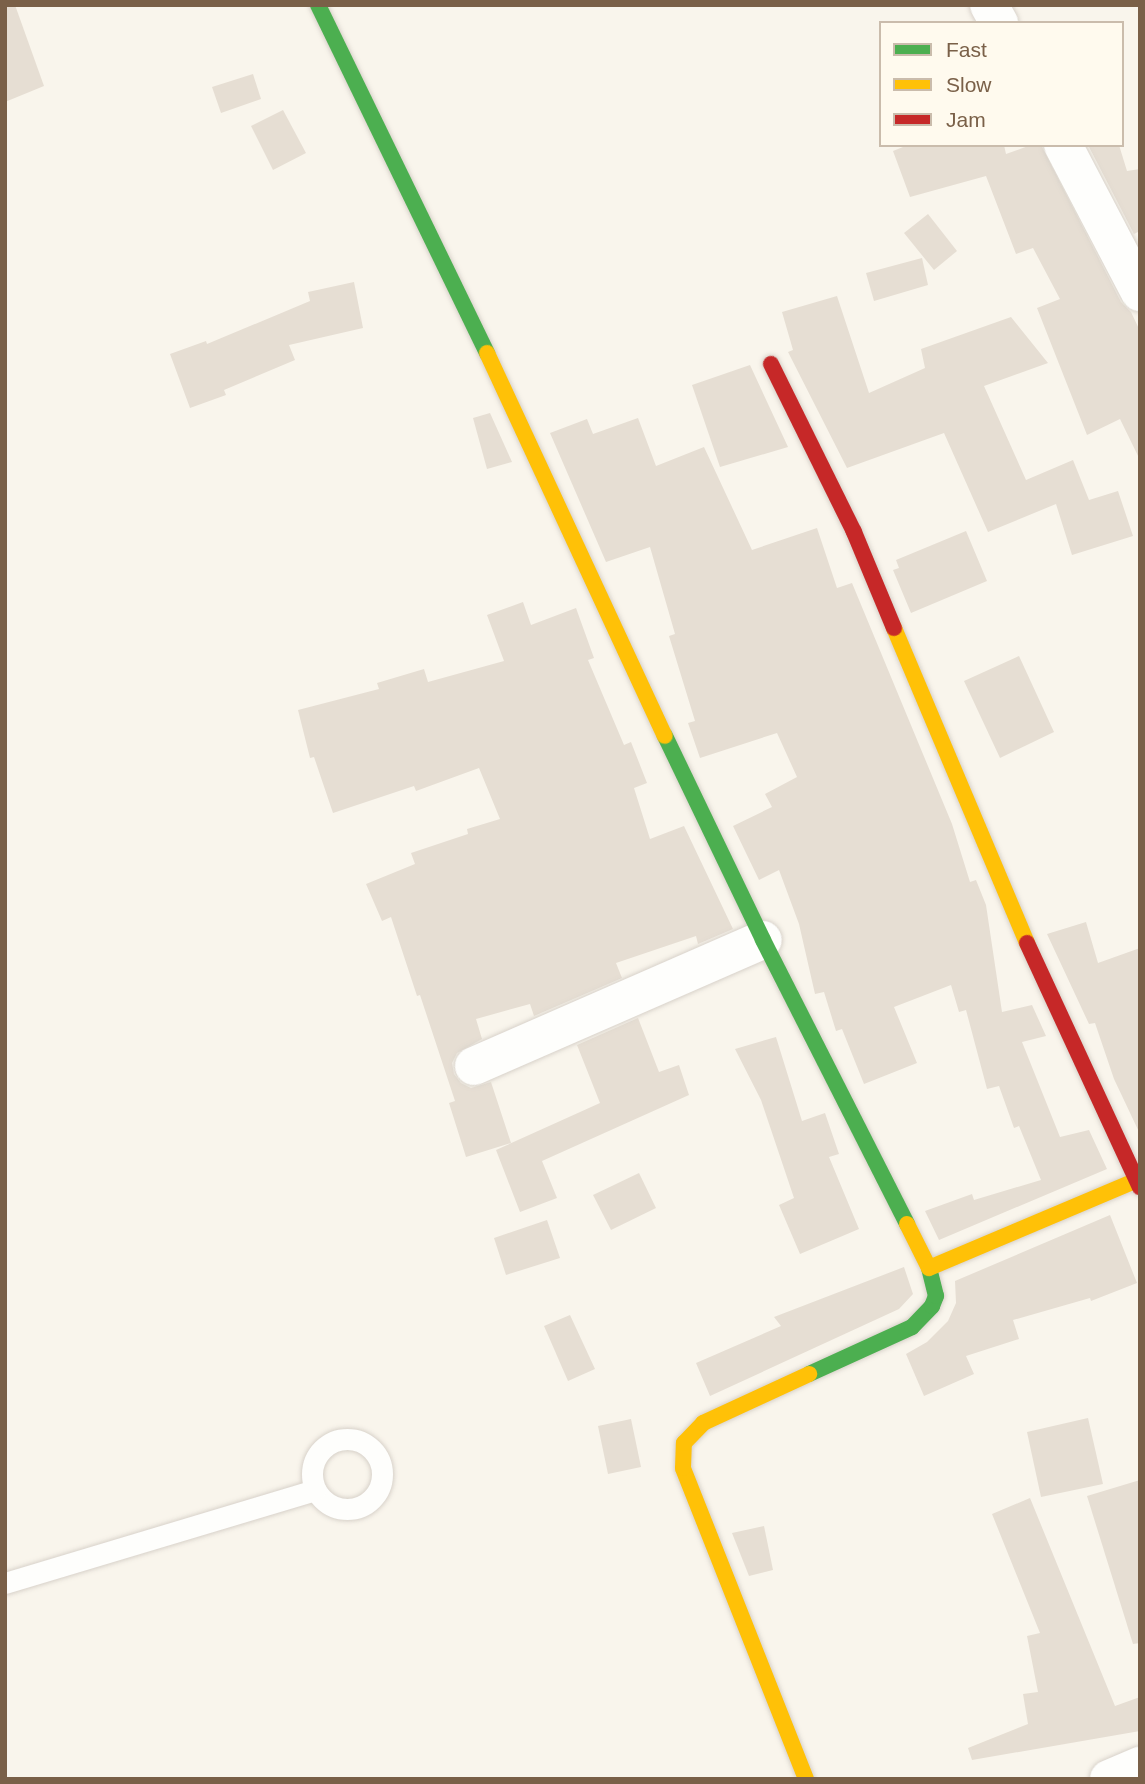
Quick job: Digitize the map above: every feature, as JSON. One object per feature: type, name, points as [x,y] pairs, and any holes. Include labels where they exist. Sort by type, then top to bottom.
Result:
[{"type":"street","points":[[318,5],[460,294],[574,546],[763,940],[929,1268],[936,1296],[932,1306],[912,1327],[703,1423],[684,1443],[683,1468],[806,1779]]},
{"type":"street","points":[[989,5],[998,21]]},
{"type":"street","points":[[1064,147],[1140,292]]},
{"type":"street","points":[[771,364],[854,532],[1015,918],[1138,1183],[929,1268]]},
{"type":"street","points":[[474,1066],[763,940]]},
{"type":"street","points":[[1109,1779],[1140,1766]]},
{"type":"lane","points":[[5,1583],[315,1490]]},
{"type":"building","points":[[5,5],[15,5],[44,86],[5,102]]},
{"type":"building","points":[[253,74],[261,99],[221,113],[212,87]]},
{"type":"building","points":[[283,110],[306,153],[273,170],[251,126]]},
{"type":"building","points":[[903,147],[1004,147],[1006,154],[1025,147],[1042,147],[1121,302],[1131,312],[1140,331],[1140,460],[1120,419],[1087,435],[1037,308],[1060,299],[1033,248],[1016,254],[986,176],[910,197],[893,151]]},
{"type":"building","points":[[1089,147],[1120,147],[1127,171],[1140,169],[1140,231],[1134,234]]},
{"type":"building","points":[[928,214],[957,251],[934,270],[904,233]]},
{"type":"building","points":[[922,258],[928,285],[874,301],[866,273]]},
{"type":"building","points":[[354,282],[363,328],[289,345],[295,360],[224,390],[226,395],[190,408],[170,354],[206,341],[207,344],[310,301],[308,292]]},
{"type":"building","points":[[837,296],[869,393],[925,368],[921,349],[1011,317],[1048,363],[984,386],[1026,480],[1073,460],[1089,500],[1118,491],[1133,536],[1072,555],[1056,504],[988,532],[944,433],[847,468],[788,352],[793,350],[782,312]]},
{"type":"building","points":[[750,365],[788,447],[720,467],[692,385]]},
{"type":"building","points":[[490,413],[512,462],[487,469],[473,418]]},
{"type":"building","points":[[638,418],[656,466],[704,447],[752,550],[817,528],[837,588],[852,583],[952,824],[970,882],[976,880],[986,905],[1002,1012],[1032,1005],[1046,1036],[1022,1042],[1060,1137],[1089,1130],[1107,1169],[939,1240],[925,1211],[972,1194],[974,1200],[1041,1180],[1019,1126],[1014,1128],[999,1086],[987,1089],[966,1010],[959,1012],[951,985],[894,1007],[917,1063],[864,1084],[842,1029],[836,1031],[824,992],[815,994],[799,924],[779,870],[759,880],[733,826],[772,807],[765,794],[797,777],[777,733],[700,758],[688,723],[695,721],[669,636],[675,634],[650,547],[606,562],[550,433],[587,419],[593,434]]},
{"type":"building","points":[[966,531],[987,581],[911,613],[893,570],[899,568],[896,560]]},
{"type":"building","points":[[523,602],[531,625],[576,608],[594,658],[588,660],[624,745],[631,742],[647,783],[634,788],[650,839],[684,826],[733,929],[698,944],[696,936],[616,963],[622,978],[534,1016],[530,1004],[476,1019],[482,1039],[457,1053],[452,1063],[454,1074],[461,1083],[471,1088],[491,1082],[511,1143],[466,1157],[449,1103],[455,1101],[420,995],[417,996],[391,917],[382,921],[366,884],[415,864],[411,853],[468,834],[467,829],[500,819],[479,768],[416,791],[414,786],[333,813],[314,757],[310,758],[298,710],[379,689],[377,683],[424,669],[428,682],[504,661],[487,615]]},
{"type":"building","points":[[1019,656],[1054,732],[1000,758],[964,681]]},
{"type":"building","points":[[1086,922],[1098,963],[1140,948],[1140,1134],[1114,1079],[1095,1023],[1089,1024],[1047,934]]},
{"type":"building","points":[[638,1018],[659,1072],[679,1065],[689,1095],[542,1161],[557,1198],[520,1212],[496,1150],[600,1103],[577,1045]]},
{"type":"building","points":[[776,1037],[802,1121],[825,1113],[839,1154],[829,1157],[859,1229],[800,1254],[779,1205],[794,1198],[761,1100],[735,1049]]},
{"type":"building","points":[[639,1173],[656,1208],[611,1230],[593,1195]]},
{"type":"building","points":[[1110,1215],[1137,1283],[1091,1301],[1090,1298],[1013,1320],[1019,1339],[966,1356],[974,1374],[924,1396],[906,1354],[927,1342],[948,1321],[956,1303],[955,1281]]},
{"type":"building","points":[[547,1220],[560,1258],[506,1275],[494,1238]]},
{"type":"building","points":[[904,1267],[913,1294],[899,1309],[710,1396],[696,1363],[781,1326],[774,1317]]},
{"type":"building","points":[[570,1315],[595,1369],[568,1381],[544,1326]]},
{"type":"building","points":[[1088,1418],[1103,1484],[1041,1497],[1027,1432]]},
{"type":"building","points":[[631,1419],[641,1467],[608,1474],[598,1426]]},
{"type":"building","points":[[1140,1480],[1140,1643],[1133,1644],[1087,1496]]},
{"type":"building","points":[[1030,1498],[1115,1706],[1140,1697],[1140,1731],[972,1760],[968,1748],[1028,1724],[1023,1694],[1038,1692],[1027,1636],[1040,1633],[992,1514]]},
{"type":"building","points":[[764,1526],[773,1570],[749,1576],[732,1533]]},
{"type":"traffic: fast","points":[[318,5],[487,353]]},
{"type":"traffic: fast","points":[[665,736],[763,940],[907,1224]]},
{"type":"traffic: fast","points":[[809,1374],[912,1327],[932,1306],[936,1296],[929,1268]]},
{"type":"traffic: slow","points":[[487,353],[665,736]]},
{"type":"traffic: slow","points":[[894,628],[1027,943]]},
{"type":"traffic: slow","points":[[907,1224],[929,1268],[1137,1180]]},
{"type":"traffic: slow","points":[[806,1779],[683,1468],[684,1443],[703,1423],[809,1374]]},
{"type":"traffic: jam","points":[[771,364],[854,532],[894,628]]},
{"type":"traffic: jam","points":[[1027,943],[1140,1187]]}]
